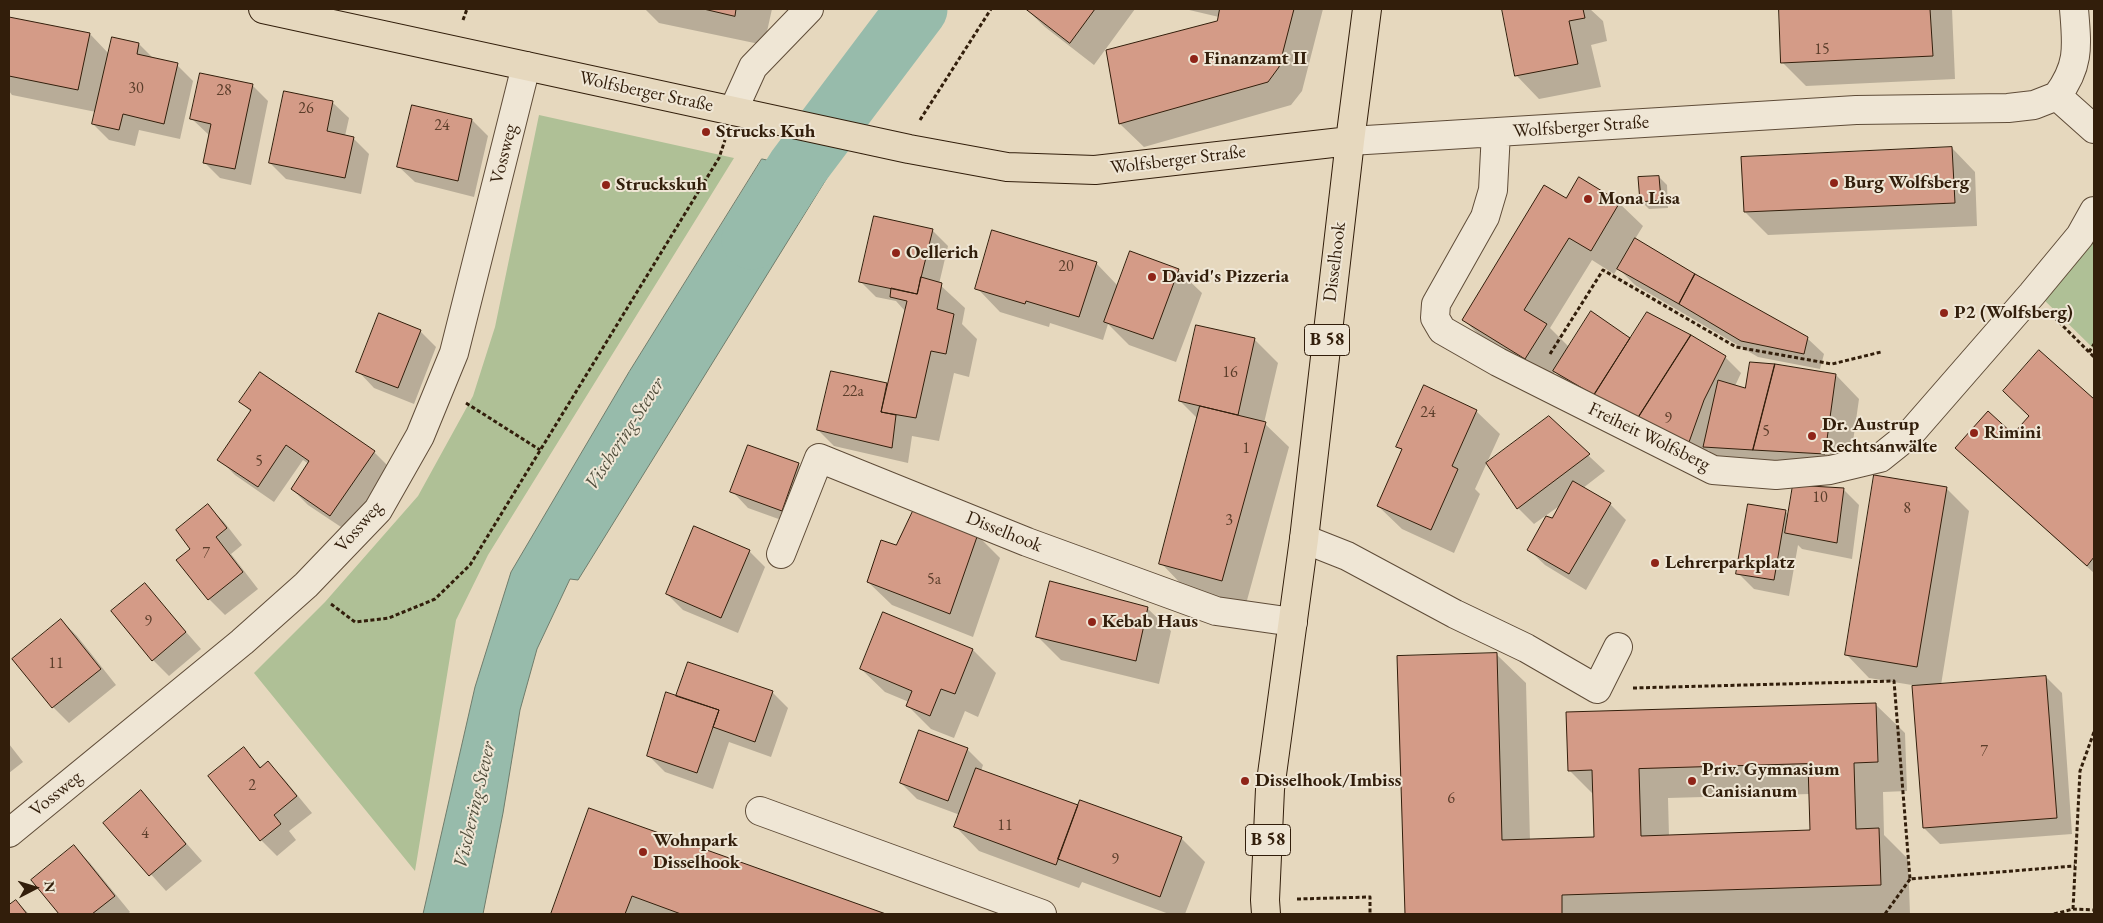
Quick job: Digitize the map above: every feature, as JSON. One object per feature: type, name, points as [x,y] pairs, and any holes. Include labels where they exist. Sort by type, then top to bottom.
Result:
[{"type":"main road","name":"Wolfsberger Straße","points":[[263,9],[909,150],[1007,167],[1095,170],[1350,140]]},
{"type":"main road","name":"B 58","points":[[1350,140],[1367,9]]},
{"type":"main road","name":"Disselhook","points":[[1266,907],[1270,789],[1304,540],[1350,140]]},
{"type":"street","points":[[733,111],[753,67],[809,9]]},
{"type":"street","points":[[2074,9],[2077,37],[2076,61],[2067,82],[2057,96],[2094,129]]},
{"type":"street","name":"Vossweg","points":[[9,833],[234,648],[306,585],[378,510],[420,436],[454,353],[526,66]]},
{"type":"street","name":"Wolfsberger Straße","points":[[1350,140],[1856,110],[2008,108],[2034,105],[2057,96]]},
{"type":"street","name":"Freiheit Wolfsberg","points":[[1496,132],[1493,190],[1485,217],[1436,304],[1435,318],[1442,330],[1498,362],[1713,470],[1776,475],[1830,470],[1880,458],[1910,434],[2032,294],[2080,236],[2094,211]]},
{"type":"street","name":"Disselhook","points":[[781,554],[819,458],[1027,542],[1216,611],[1293,622]]},
{"type":"street","points":[[1304,540],[1347,556],[1455,614],[1526,648],[1597,689],[1618,647]]},
{"type":"street","points":[[760,811],[1042,914]]},
{"type":"path","points":[[909,150],[920,118],[991,9]]},
{"type":"path","points":[[306,585],[355,622],[389,618],[435,599],[470,565],[719,158],[733,111]]},
{"type":"path","points":[[1534,379],[1602,270],[1736,347],[1832,364],[1881,352]]},
{"type":"path","points":[[2032,294],[2094,357]]},
{"type":"path","points":[[2088,352],[2094,344]]},
{"type":"path","points":[[440,386],[540,450]]},
{"type":"path","points":[[1597,689],[1894,681],[1910,879],[1885,914]]},
{"type":"path","points":[[2073,909],[2080,771],[2094,732]]},
{"type":"path","points":[[1910,879],[2075,866]]},
{"type":"path","points":[[1266,907],[1370,897],[1370,914]]},
{"type":"path","points":[[2054,914],[2073,909],[2094,910]]},
{"type":"shaded area","points":[[539,115],[734,158],[488,555],[456,620],[415,871],[254,673],[325,602],[418,496],[473,396],[495,327]]},
{"type":"shaded area","points":[[2094,223],[2094,349],[2039,295]]},
{"type":"water","points":[[762,159],[830,173],[578,580],[570,579],[537,649],[520,710],[503,813],[483,914],[423,914],[475,687],[511,572],[629,372]]},
{"type":"building","points":[[704,9],[736,9],[735,16]]},
{"type":"building","points":[[1026,9],[1095,9],[1070,43]]},
{"type":"building","name":"Finanzamt II","points":[[1220,9],[1294,9],[1279,67],[1268,82],[1119,124],[1106,50],[1217,21]]},
{"type":"building","points":[[1502,9],[1583,9],[1585,18],[1569,21],[1578,64],[1515,76]]},
{"type":"building","points":[[1779,9],[1930,9],[1933,56],[1781,63]]},
{"type":"building","points":[[9,17],[90,33],[78,90],[9,76]]},
{"type":"building","points":[[112,37],[139,43],[137,54],[178,63],[164,124],[123,114],[119,130],[92,124]]},
{"type":"building","points":[[200,73],[253,84],[235,169],[203,163],[211,124],[190,119]]},
{"type":"building","points":[[284,91],[333,101],[327,131],[354,137],[345,178],[269,163]]},
{"type":"building","points":[[412,105],[472,119],[458,181],[397,167]]},
{"type":"building","points":[[1952,147],[1955,203],[1744,212],[1741,157]]},
{"type":"building","points":[[1659,176],[1661,200],[1640,202],[1638,177]]},
{"type":"building","points":[[1579,177],[1620,202],[1591,251],[1569,238],[1524,310],[1547,324],[1525,359],[1462,320],[1544,185],[1566,198]]},
{"type":"building","name":"Oellerich","points":[[874,216],[933,229],[917,294],[859,282]]},
{"type":"building","points":[[992,230],[1097,262],[1079,317],[1026,301],[1025,304],[975,289]]},
{"type":"building","points":[[1635,238],[1695,274],[1679,304],[1617,269]]},
{"type":"building","points":[[1130,251],[1179,269],[1153,339],[1104,322]]},
{"type":"building","points":[[1695,274],[1808,337],[1804,354],[1741,341],[1679,304]]},
{"type":"building","points":[[921,277],[942,283],[937,309],[954,314],[946,354],[931,351],[916,418],[881,412],[907,301],[890,297],[891,288],[917,294]]},
{"type":"building","points":[[1591,311],[1630,338],[1594,395],[1553,371]]},
{"type":"building","points":[[1647,312],[1691,335],[1636,421],[1594,395]]},
{"type":"building","points":[[379,313],[421,330],[398,388],[356,372]]},
{"type":"building","points":[[1196,325],[1255,338],[1238,415],[1179,401]]},
{"type":"building","points":[[1691,335],[1726,356],[1704,400],[1688,445],[1636,421]]},
{"type":"building","points":[[2039,350],[2094,399],[2094,557],[2087,566],[1955,448],[1988,411],[2013,434],[2029,416],[2003,391]]},
{"type":"building","points":[[1750,362],[1775,364],[1753,450],[1703,447],[1718,380],[1745,388]]},
{"type":"building","points":[[1775,364],[1836,374],[1825,454],[1753,450]]},
{"type":"building","points":[[831,371],[887,383],[881,412],[896,415],[892,448],[817,430]]},
{"type":"building","points":[[260,372],[375,451],[330,516],[291,489],[309,461],[286,445],[258,487],[217,460],[251,410],[239,402]]},
{"type":"building","points":[[1424,385],[1477,410],[1452,466],[1458,469],[1431,530],[1377,506],[1402,449],[1396,447]]},
{"type":"building","points":[[1200,406],[1266,422],[1222,581],[1159,564]]},
{"type":"building","points":[[1549,416],[1590,454],[1517,509],[1486,463]]},
{"type":"building","points":[[748,445],[799,463],[782,511],[730,492]]},
{"type":"building","points":[[1874,475],[1947,487],[1917,667],[1845,655]]},
{"type":"building","points":[[1573,481],[1611,503],[1569,574],[1527,550],[1546,516],[1552,518]]},
{"type":"building","points":[[1793,485],[1844,488],[1837,543],[1785,533]]},
{"type":"building","points":[[208,504],[227,528],[216,537],[243,572],[208,600],[176,560],[190,549],[176,530]]},
{"type":"building","points":[[1748,504],[1786,510],[1774,580],[1736,574]]},
{"type":"building","points":[[914,509],[978,534],[950,614],[867,582],[881,540],[896,545]]},
{"type":"building","points":[[694,526],[750,550],[721,618],[666,594]]},
{"type":"building","name":"Kebab Haus","points":[[1050,581],[1148,607],[1136,661],[1036,637]]},
{"type":"building","points":[[145,583],[186,632],[152,661],[111,611]]},
{"type":"building","points":[[883,612],[973,649],[955,694],[941,689],[930,716],[906,706],[912,691],[860,669]]},
{"type":"building","points":[[61,619],[101,669],[52,708],[12,659]]},
{"type":"building","points":[[1497,653],[1502,840],[1594,837],[1592,770],[1568,771],[1566,712],[1876,703],[1878,762],[1854,763],[1856,829],[1879,828],[1881,885],[1562,895],[1562,914],[1405,914],[1397,656]],"holes":[[[1808,764],[1810,830],[1641,836],[1639,769]]]},
{"type":"building","points":[[688,662],[773,691],[755,742],[713,727],[719,710],[676,696]]},
{"type":"building","points":[[2046,676],[2057,818],[1923,828],[1912,686]]},
{"type":"building","points":[[666,692],[719,710],[697,773],[647,756]]},
{"type":"building","points":[[919,730],[968,748],[948,801],[900,783]]},
{"type":"building","points":[[244,747],[260,768],[268,761],[297,796],[274,815],[281,824],[260,841],[208,776]]},
{"type":"building","points":[[976,768],[1078,805],[1056,865],[954,827]]},
{"type":"building","points":[[141,790],[186,844],[149,876],[103,823]]},
{"type":"building","points":[[1080,800],[1182,837],[1160,897],[1058,859]]},
{"type":"building","name":"Wohnpark Disselhook","points":[[589,808],[886,914],[681,914],[632,896],[625,914],[551,914]]},
{"type":"building","points":[[74,845],[115,896],[92,914],[59,914],[31,880]]},
{"type":"building","points":[[16,900],[27,914],[9,914],[9,905]]},
{"type":"waterway","name":"Vischering-Stever","points":[[752,239],[798,167],[917,9]]},
{"type":"place","name":"Finanzamt II","points":[[1194,59]]},
{"type":"place","name":"Strucks Kuh","points":[[706,132]]},
{"type":"place","name":"Burg Wolfsberg","points":[[1834,183]]},
{"type":"place","name":"Struckskuh","points":[[606,185]]},
{"type":"place","name":"Mona Lisa","points":[[1588,199]]},
{"type":"place","name":"Oellerich","points":[[896,253]]},
{"type":"place","name":"David's Pizzeria","points":[[1152,277]]},
{"type":"place","name":"P2 (Wolfsberg)","points":[[1944,313]]},
{"type":"place","name":"Rimini","points":[[1974,433]]},
{"type":"place","name":"Dr. Austrup Rechtsanwälte","points":[[1812,436]]},
{"type":"place","name":"Lehrerparkplatz","points":[[1655,563]]},
{"type":"place","name":"Kebab Haus","points":[[1092,622]]},
{"type":"place","name":"Disselhook/Imbiss","points":[[1245,781]]},
{"type":"place","name":"Priv. Gymnasium Canisianum","points":[[1692,781]]},
{"type":"place","name":"Wohnpark Disselhook","points":[[643,852]]}]
